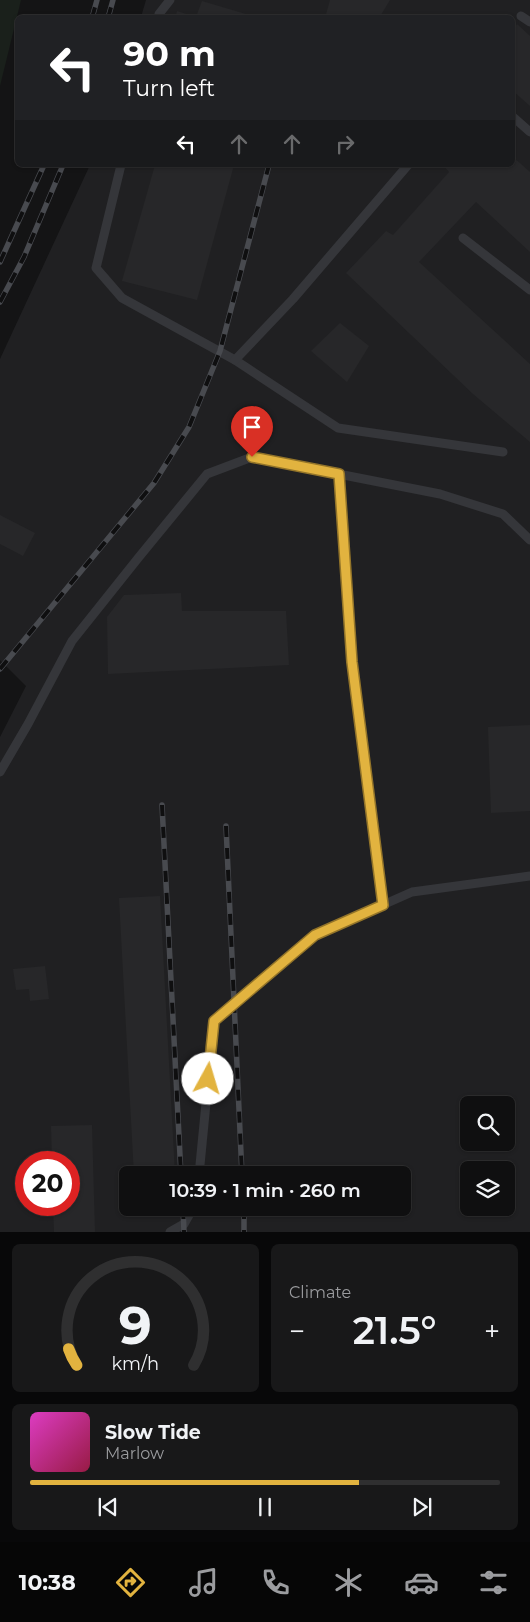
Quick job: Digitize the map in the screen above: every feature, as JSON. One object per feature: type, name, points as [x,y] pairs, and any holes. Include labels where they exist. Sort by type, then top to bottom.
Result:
[{"type":"lane","points":[[159,15],[170,0]]},
{"type":"lane","points":[[521,16],[530,22]]},
{"type":"lane","points":[[515,119],[530,132]]},
{"type":"lane","points":[[121,167],[96,268],[122,298],[235,360],[338,428],[503,452]]},
{"type":"lane","points":[[235,360],[293,300],[406,167]]},
{"type":"lane","points":[[464,238],[530,290]]},
{"type":"lane","points":[[0,772],[72,641],[207,474],[252,457],[440,494],[503,514],[530,540]]},
{"type":"lane","points":[[339,474],[352,662],[383,905]]},
{"type":"lane","points":[[200,1166],[214,1021],[315,935],[412,892],[530,876]]},
{"type":"lane","points":[[170,1232],[184,1224],[188,1216]]},
{"type":"shaded area","points":[[0,0],[21,0],[17,15],[15,15],[15,25],[0,86]]},
{"type":"shaded area","points":[[146,0],[530,0],[530,1232],[0,1232],[0,737],[26,686],[0,660],[0,359],[89,167],[515,167],[515,15],[142,15]]},
{"type":"building","points":[[330,0],[390,0],[381,15],[326,15]]},
{"type":"building","points":[[202,1],[249,15],[197,15]]},
{"type":"building","points":[[177,11],[190,15],[176,15]]},
{"type":"building","points":[[517,24],[530,36],[530,106],[515,93],[515,26]]},
{"type":"building","points":[[515,159],[530,172],[530,252],[476,202],[419,262],[530,364],[530,442],[473,394],[346,273],[386,231],[393,235],[449,172],[445,167],[515,167]]},
{"type":"building","points":[[154,167],[233,167],[197,300],[122,281]]},
{"type":"building","points":[[340,323],[369,346],[347,382],[311,351]]},
{"type":"building","points":[[0,515],[35,533],[23,556],[0,544]]},
{"type":"building","points":[[181,593],[182,611],[286,611],[289,665],[108,674],[107,617],[124,595]]},
{"type":"building","points":[[530,725],[530,811],[491,813],[488,727]]},
{"type":"building","points":[[160,896],[175,1166],[134,1166],[119,898]]},
{"type":"building","points":[[45,966],[49,999],[30,1001],[29,989],[16,990],[13,969]]},
{"type":"building","points":[[92,1125],[95,1232],[54,1232],[53,1216],[80,1216],[80,1151],[52,1151],[51,1126]]},
{"type":"railway","points":[[93,15],[97,0]]},
{"type":"railway","points":[[109,15],[113,0]]},
{"type":"railway","points":[[0,262],[43,167]]},
{"type":"railway","points":[[0,302],[24,257],[62,167]]},
{"type":"railway","points":[[0,669],[154,483],[189,427],[220,351],[268,167]]},
{"type":"railway","points":[[162,805],[181,1166]]},
{"type":"railway","points":[[226,826],[242,1166]]},
{"type":"railway","points":[[183,1216],[184,1232]]},
{"type":"railway","points":[[244,1216],[244,1232]]},
{"type":"route","points":[[208,1079],[214,1021],[315,935],[383,905],[352,662],[339,474],[252,457]]}]
